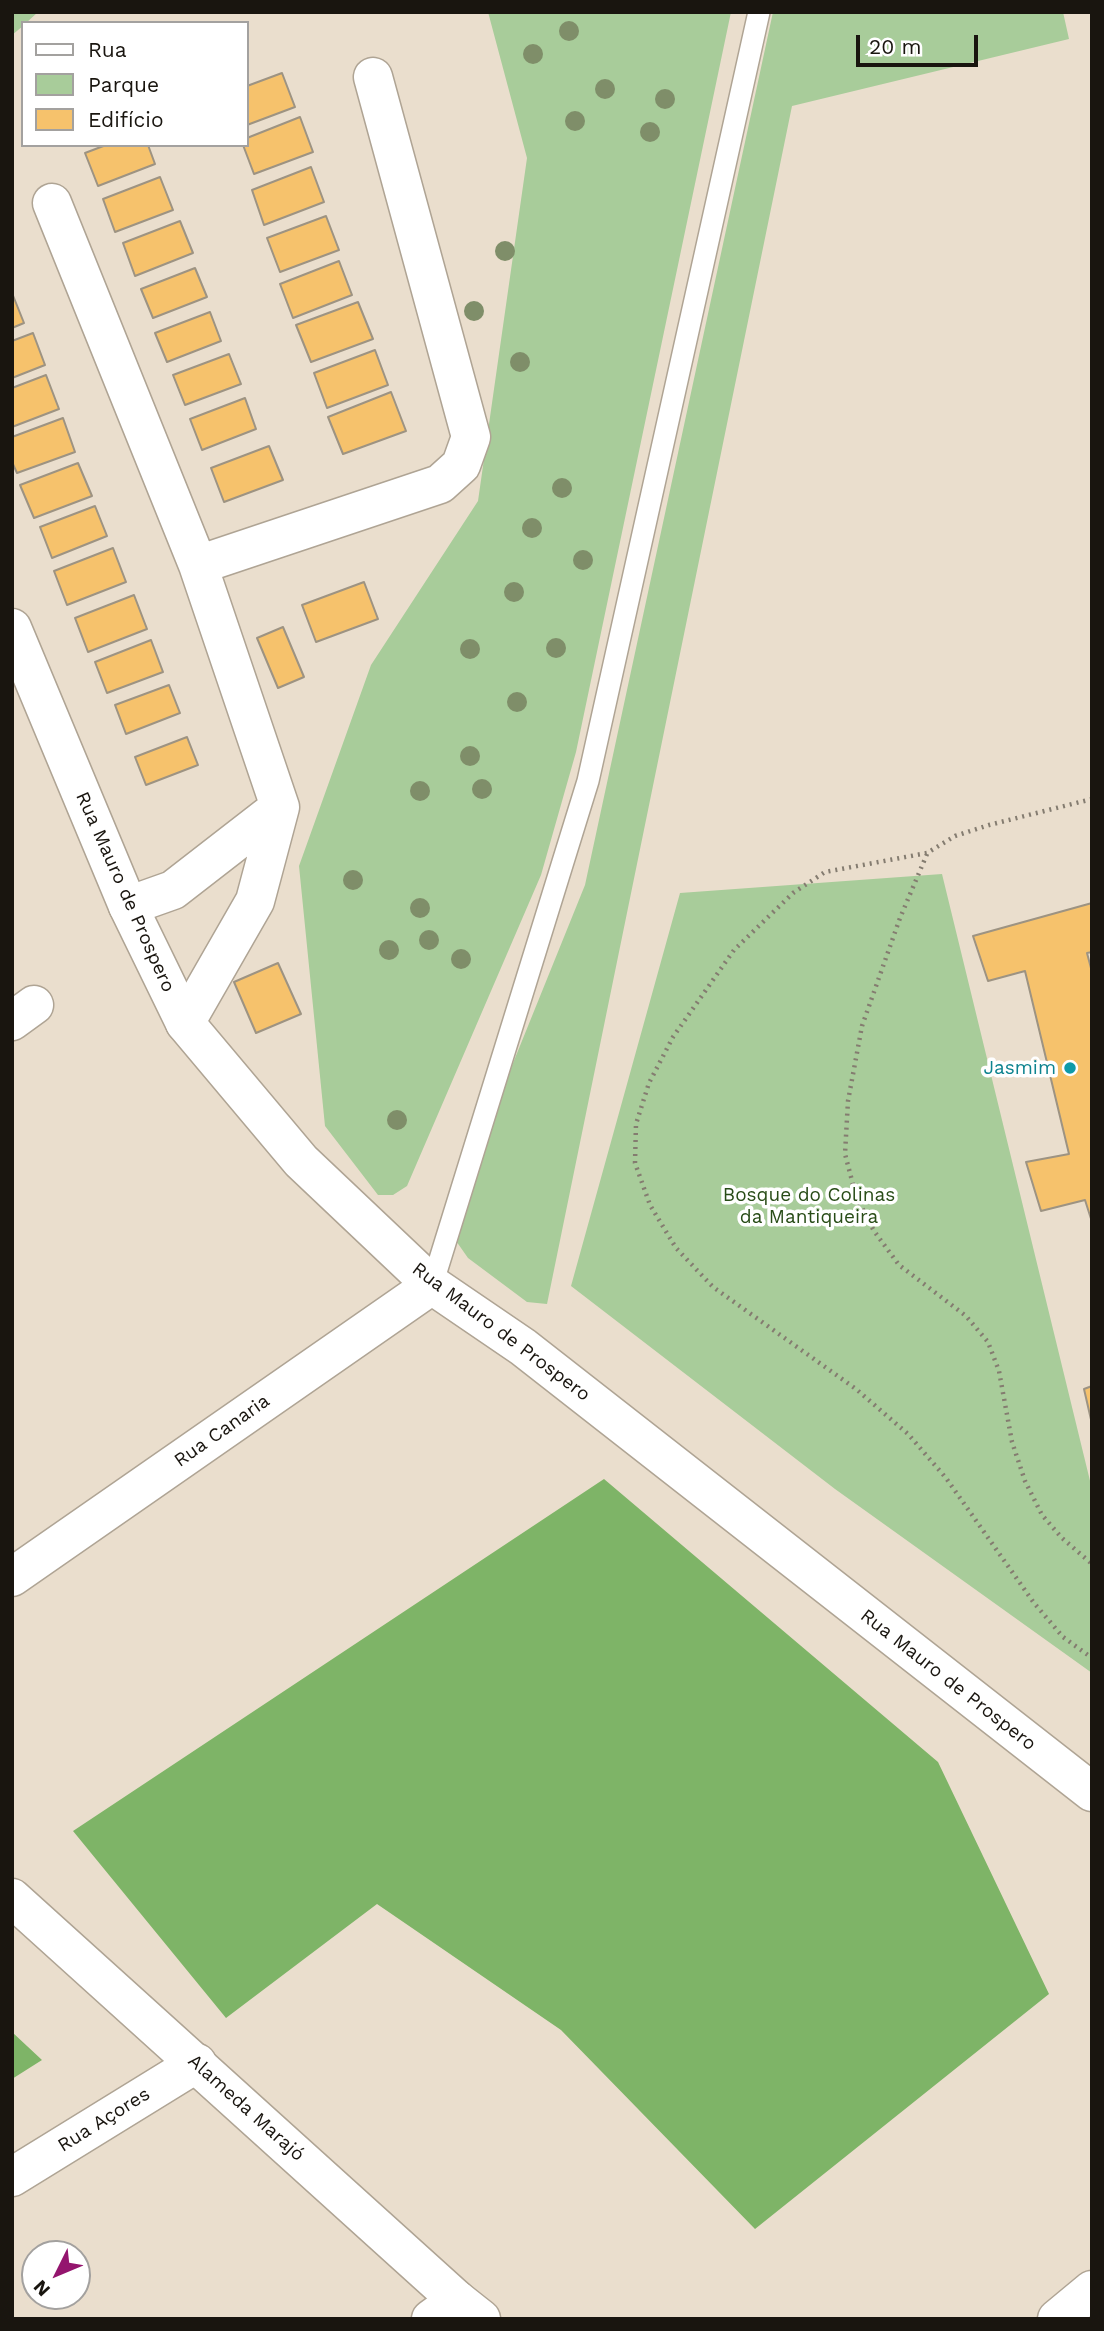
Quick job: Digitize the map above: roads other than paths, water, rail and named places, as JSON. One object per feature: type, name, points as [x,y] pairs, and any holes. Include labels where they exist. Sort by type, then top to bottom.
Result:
[{"type":"street","points":[[198,565],[440,484],[461,465],[471,437],[373,77]]},
{"type":"street","points":[[52,203],[198,565],[280,807],[256,901],[185,1023]]},
{"type":"street","name":"Rua Mauro de Prospero","points":[[12,628],[128,906],[185,1023],[301,1161],[432,1285],[523,1347],[1092,1793]]},
{"type":"street","points":[[128,906],[173,890],[280,807]]},
{"type":"street","name":"Rua Canaria","points":[[12,1577],[432,1285]]},
{"type":"street","name":"Alameda Marajó","points":[[12,1898],[197,2063],[456,2313]]},
{"type":"street","name":"Rua Açores","points":[[12,2177],[197,2063]]},
{"type":"street","points":[[1057,2319],[1092,2290]]},
{"type":"lane","points":[[432,1285],[588,781],[759,12]]},
{"type":"place","name":"Jasmim","points":[[1070,1068]]},
{"type":"park label","name":"Bosque do Colinas da Mantiqueira","points":[[809,1206]]}]
